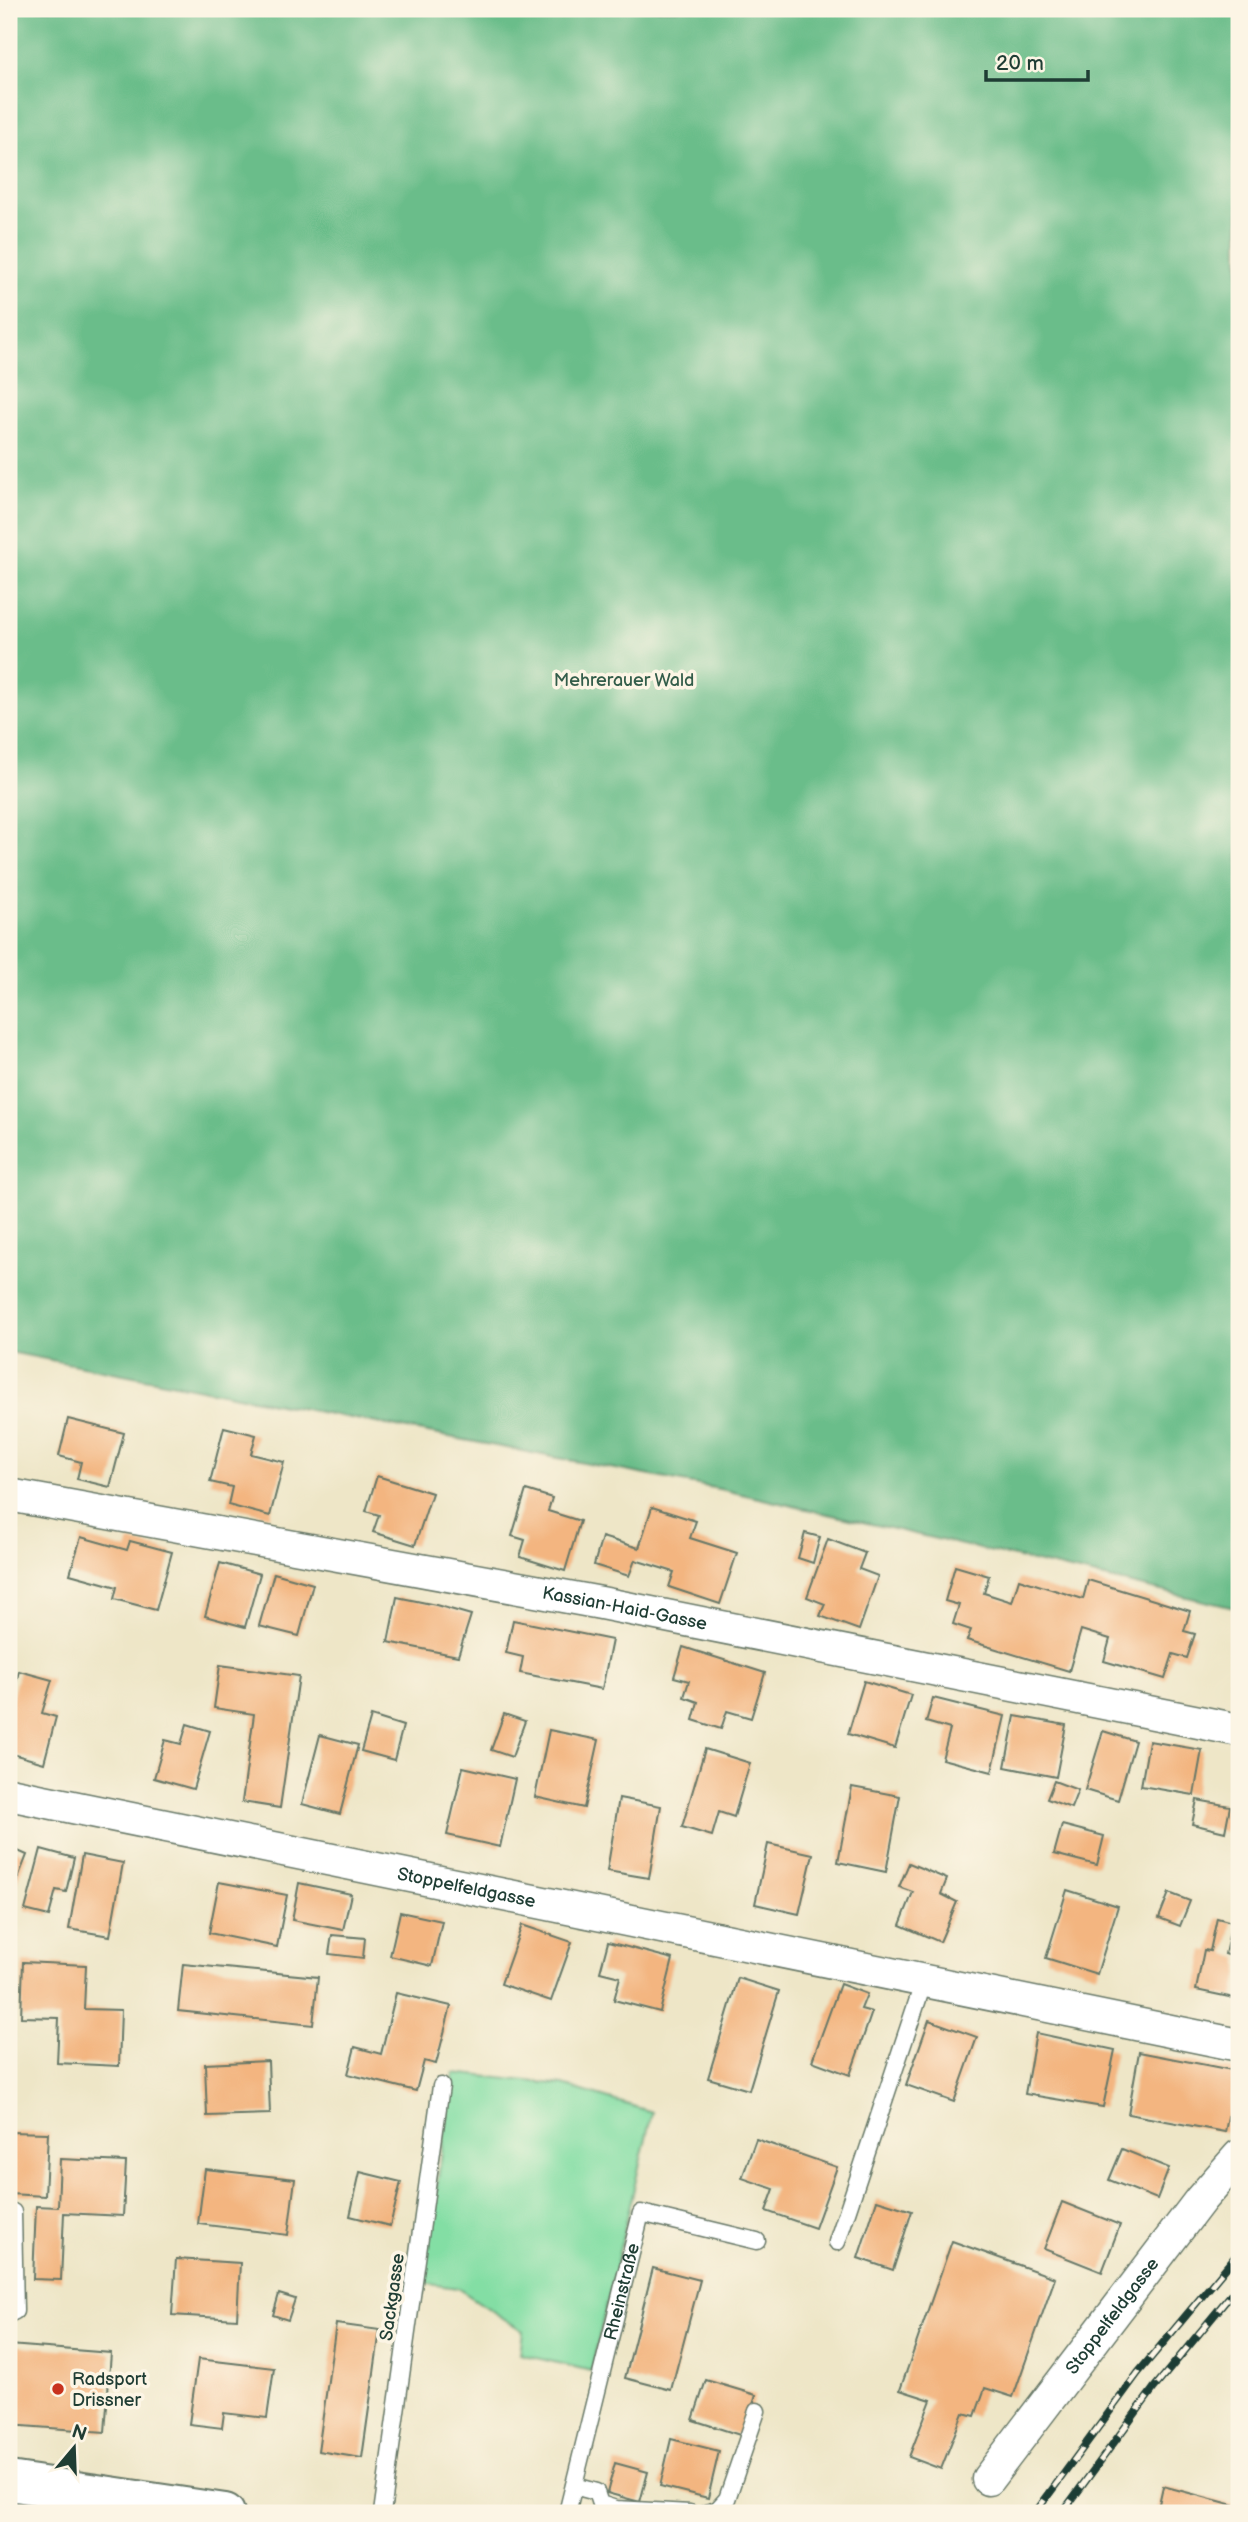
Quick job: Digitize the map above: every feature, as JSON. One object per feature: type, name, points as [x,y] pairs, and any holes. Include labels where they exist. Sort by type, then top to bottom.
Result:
[{"type":"main road","points":[[9,2481],[225,2513]]},
{"type":"street","name":"Kassian-Haid-Gasse","points":[[9,1495],[601,1603],[1239,1730]]},
{"type":"street","name":"Stoppelfeldgasse","points":[[9,1794],[1239,2045]]},
{"type":"street","name":"Stoppelfeldgasse","points":[[988,2479],[1201,2199],[1239,2156]]},
{"type":"lane","points":[[837,2242],[924,1981]]},
{"type":"lane","name":"Sackgasse","points":[[382,2513],[441,2086]]},
{"type":"lane","points":[[9,2314],[15,2311],[13,2211]]},
{"type":"lane","name":"Rheinstraße","points":[[567,2513],[641,2213],[757,2241]]},
{"type":"lane","points":[[706,2513],[717,2510],[727,2499],[757,2411]]},
{"type":"lane","points":[[574,2486],[596,2492],[600,2504],[616,2509],[690,2513]]},
{"type":"green space","name":"Mehrerauer Wald","points":[[9,9],[1239,9],[1239,1609],[724,1490],[9,1352]]},
{"type":"green space","points":[[454,2073],[563,2085],[652,2112],[591,2371],[520,2354],[523,2331],[457,2288],[422,2283]]},
{"type":"building","points":[[68,1419],[124,1433],[110,1487],[77,1479],[81,1462],[59,1456]]},
{"type":"building","points":[[224,1427],[256,1435],[251,1454],[284,1462],[270,1516],[228,1505],[232,1487],[210,1482]]},
{"type":"building","points":[[377,1476],[432,1493],[415,1545],[373,1532],[379,1515],[366,1511]]},
{"type":"building","points":[[526,1490],[552,1498],[548,1511],[580,1521],[565,1571],[520,1557],[525,1540],[512,1536]]},
{"type":"building","points":[[652,1507],[696,1521],[690,1538],[737,1553],[720,1604],[669,1587],[674,1572],[635,1560],[629,1576],[594,1565],[602,1537],[639,1548]]},
{"type":"building","points":[[805,1533],[820,1537],[813,1563],[798,1558]]},
{"type":"building","points":[[81,1537],[127,1550],[130,1541],[172,1552],[156,1610],[114,1599],[117,1587],[70,1574]]},
{"type":"building","points":[[828,1539],[865,1553],[859,1569],[878,1576],[859,1630],[820,1616],[825,1604],[807,1597]]},
{"type":"building","points":[[220,1563],[260,1574],[245,1627],[205,1616]]},
{"type":"building","points":[[955,1566],[989,1576],[984,1593],[1012,1602],[1019,1579],[1083,1599],[1088,1580],[1190,1611],[1184,1631],[1195,1634],[1187,1658],[1173,1654],[1165,1679],[1104,1661],[1110,1639],[1081,1630],[1069,1671],[967,1640],[971,1630],[953,1624],[959,1605],[945,1601]]},
{"type":"building","points":[[274,1573],[313,1584],[299,1636],[259,1626]]},
{"type":"building","points":[[397,1597],[471,1615],[458,1656],[388,1642]]},
{"type":"building","points":[[513,1620],[612,1640],[602,1689],[520,1673],[523,1657],[506,1653]]},
{"type":"building","points":[[683,1647],[765,1673],[751,1718],[727,1711],[721,1729],[693,1720],[698,1702],[684,1697],[689,1681],[674,1677]]},
{"type":"building","points":[[220,1665],[299,1676],[280,1808],[242,1802],[254,1714],[214,1708]]},
{"type":"building","points":[[19,1671],[52,1680],[42,1713],[56,1717],[44,1763],[9,1753],[9,1709]]},
{"type":"building","points":[[864,1681],[911,1695],[895,1748],[848,1734]]},
{"type":"building","points":[[933,1698],[1005,1716],[992,1772],[942,1759],[950,1729],[926,1722]]},
{"type":"building","points":[[504,1714],[525,1721],[512,1757],[491,1750]]},
{"type":"building","points":[[371,1716],[403,1726],[394,1760],[361,1751]]},
{"type":"building","points":[[1015,1716],[1066,1725],[1056,1777],[1005,1767]]},
{"type":"building","points":[[187,1724],[210,1731],[193,1789],[154,1778],[165,1740],[181,1744]]},
{"type":"building","points":[[549,1730],[599,1740],[584,1808],[535,1797]]},
{"type":"building","points":[[1103,1731],[1135,1741],[1118,1800],[1085,1790]]},
{"type":"building","points":[[320,1735],[358,1745],[340,1814],[302,1804]]},
{"type":"building","points":[[1149,1741],[1202,1750],[1194,1795],[1141,1786]]},
{"type":"building","points":[[705,1749],[750,1763],[734,1817],[719,1812],[712,1836],[682,1827]]},
{"type":"building","points":[[463,1767],[515,1779],[500,1847],[447,1835]]},
{"type":"building","points":[[1054,1781],[1078,1790],[1071,1808],[1047,1799]]},
{"type":"building","points":[[852,1787],[900,1796],[886,1872],[838,1862]]},
{"type":"building","points":[[619,1798],[661,1806],[649,1878],[607,1871]]},
{"type":"building","points":[[1197,1800],[1230,1806],[1225,1832],[1192,1824]]},
{"type":"building","points":[[1062,1825],[1104,1836],[1097,1865],[1054,1854]]},
{"type":"building","points":[[768,1844],[813,1854],[799,1914],[755,1904]]},
{"type":"building","points":[[9,1847],[27,1855],[9,1901]]},
{"type":"building","points":[[41,1849],[74,1858],[66,1892],[56,1890],[49,1916],[25,1910]]},
{"type":"building","points":[[82,1855],[123,1863],[110,1936],[69,1929]]},
{"type":"building","points":[[909,1863],[947,1879],[941,1894],[957,1902],[940,1942],[900,1925],[913,1892],[899,1887]]},
{"type":"building","points":[[219,1882],[287,1895],[277,1947],[209,1933]]},
{"type":"building","points":[[299,1883],[351,1894],[343,1930],[292,1920]]},
{"type":"building","points":[[1067,1890],[1118,1906],[1097,1974],[1046,1958]]},
{"type":"building","points":[[1169,1893],[1190,1901],[1180,1926],[1159,1918]]},
{"type":"building","points":[[400,1912],[442,1921],[432,1966],[390,1956]]},
{"type":"building","points":[[1217,1918],[1232,1922],[1225,1954],[1239,1958],[1234,1998],[1196,1990],[1204,1950],[1210,1951]]},
{"type":"building","points":[[522,1925],[572,1942],[551,2001],[501,1984]]},
{"type":"building","points":[[332,1935],[365,1938],[363,1958],[329,1954]]},
{"type":"building","points":[[608,1942],[673,1959],[660,2012],[614,2000],[620,1977],[600,1972]]},
{"type":"building","points":[[23,1962],[86,1965],[84,2009],[121,2010],[119,2066],[57,2063],[59,2018],[21,2017]]},
{"type":"building","points":[[183,1964],[318,1977],[313,2025],[178,2011]]},
{"type":"building","points":[[738,1978],[779,1991],[749,2090],[708,2078]]},
{"type":"building","points":[[840,1984],[867,1994],[861,2009],[872,2012],[850,2075],[812,2061]]},
{"type":"building","points":[[396,1993],[451,2006],[436,2064],[424,2061],[416,2091],[348,2074],[355,2047],[381,2054]]},
{"type":"building","points":[[929,2020],[977,2037],[954,2102],[906,2085]]},
{"type":"building","points":[[1036,2033],[1115,2050],[1103,2107],[1025,2094]]},
{"type":"building","points":[[1139,2052],[1237,2071],[1225,2132],[1128,2114]]},
{"type":"building","points":[[268,2061],[270,2114],[207,2116],[205,2064]]},
{"type":"building","points":[[9,2132],[48,2133],[45,2196],[9,2194]]},
{"type":"building","points":[[756,2139],[837,2167],[815,2228],[766,2211],[774,2189],[742,2178]]},
{"type":"building","points":[[1122,2149],[1169,2168],[1157,2199],[1109,2180]]},
{"type":"building","points":[[60,2159],[126,2162],[123,2216],[64,2213],[61,2280],[33,2279],[36,2206],[58,2207]]},
{"type":"building","points":[[205,2169],[295,2179],[288,2235],[198,2224]]},
{"type":"building","points":[[360,2172],[401,2182],[390,2226],[350,2216]]},
{"type":"building","points":[[877,2200],[912,2211],[893,2270],[858,2258]]},
{"type":"building","points":[[1062,2202],[1120,2225],[1102,2272],[1044,2249]]},
{"type":"building","points":[[952,2241],[1055,2278],[1013,2397],[985,2388],[975,2416],[963,2413],[941,2469],[909,2457],[931,2400],[900,2390]]},
{"type":"building","points":[[176,2259],[240,2263],[237,2319],[172,2315]]},
{"type":"building","points":[[653,2268],[700,2280],[671,2390],[625,2378]]},
{"type":"building","points":[[279,2294],[295,2299],[288,2320],[273,2315]]},
{"type":"building","points":[[336,2324],[380,2330],[362,2458],[318,2451]]},
{"type":"building","name":"Radsport Drissner","points":[[9,2345],[111,2353],[105,2432],[9,2425]]},
{"type":"building","points":[[198,2359],[274,2368],[267,2418],[224,2413],[222,2428],[189,2424]]},
{"type":"building","points":[[706,2380],[756,2395],[743,2436],[693,2420]]},
{"type":"building","points":[[671,2439],[719,2451],[708,2498],[660,2486]]},
{"type":"building","points":[[615,2463],[648,2472],[640,2502],[607,2493]]},
{"type":"building","points":[[1163,2486],[1234,2505],[1232,2513],[1157,2513]]},
{"type":"railway","points":[[1035,2513],[1138,2373],[1239,2252]]},
{"type":"railway","points":[[1062,2513],[1154,2388],[1239,2285]]},
{"type":"place","name":"Radsport Drissner","points":[[58,2389]]}]
